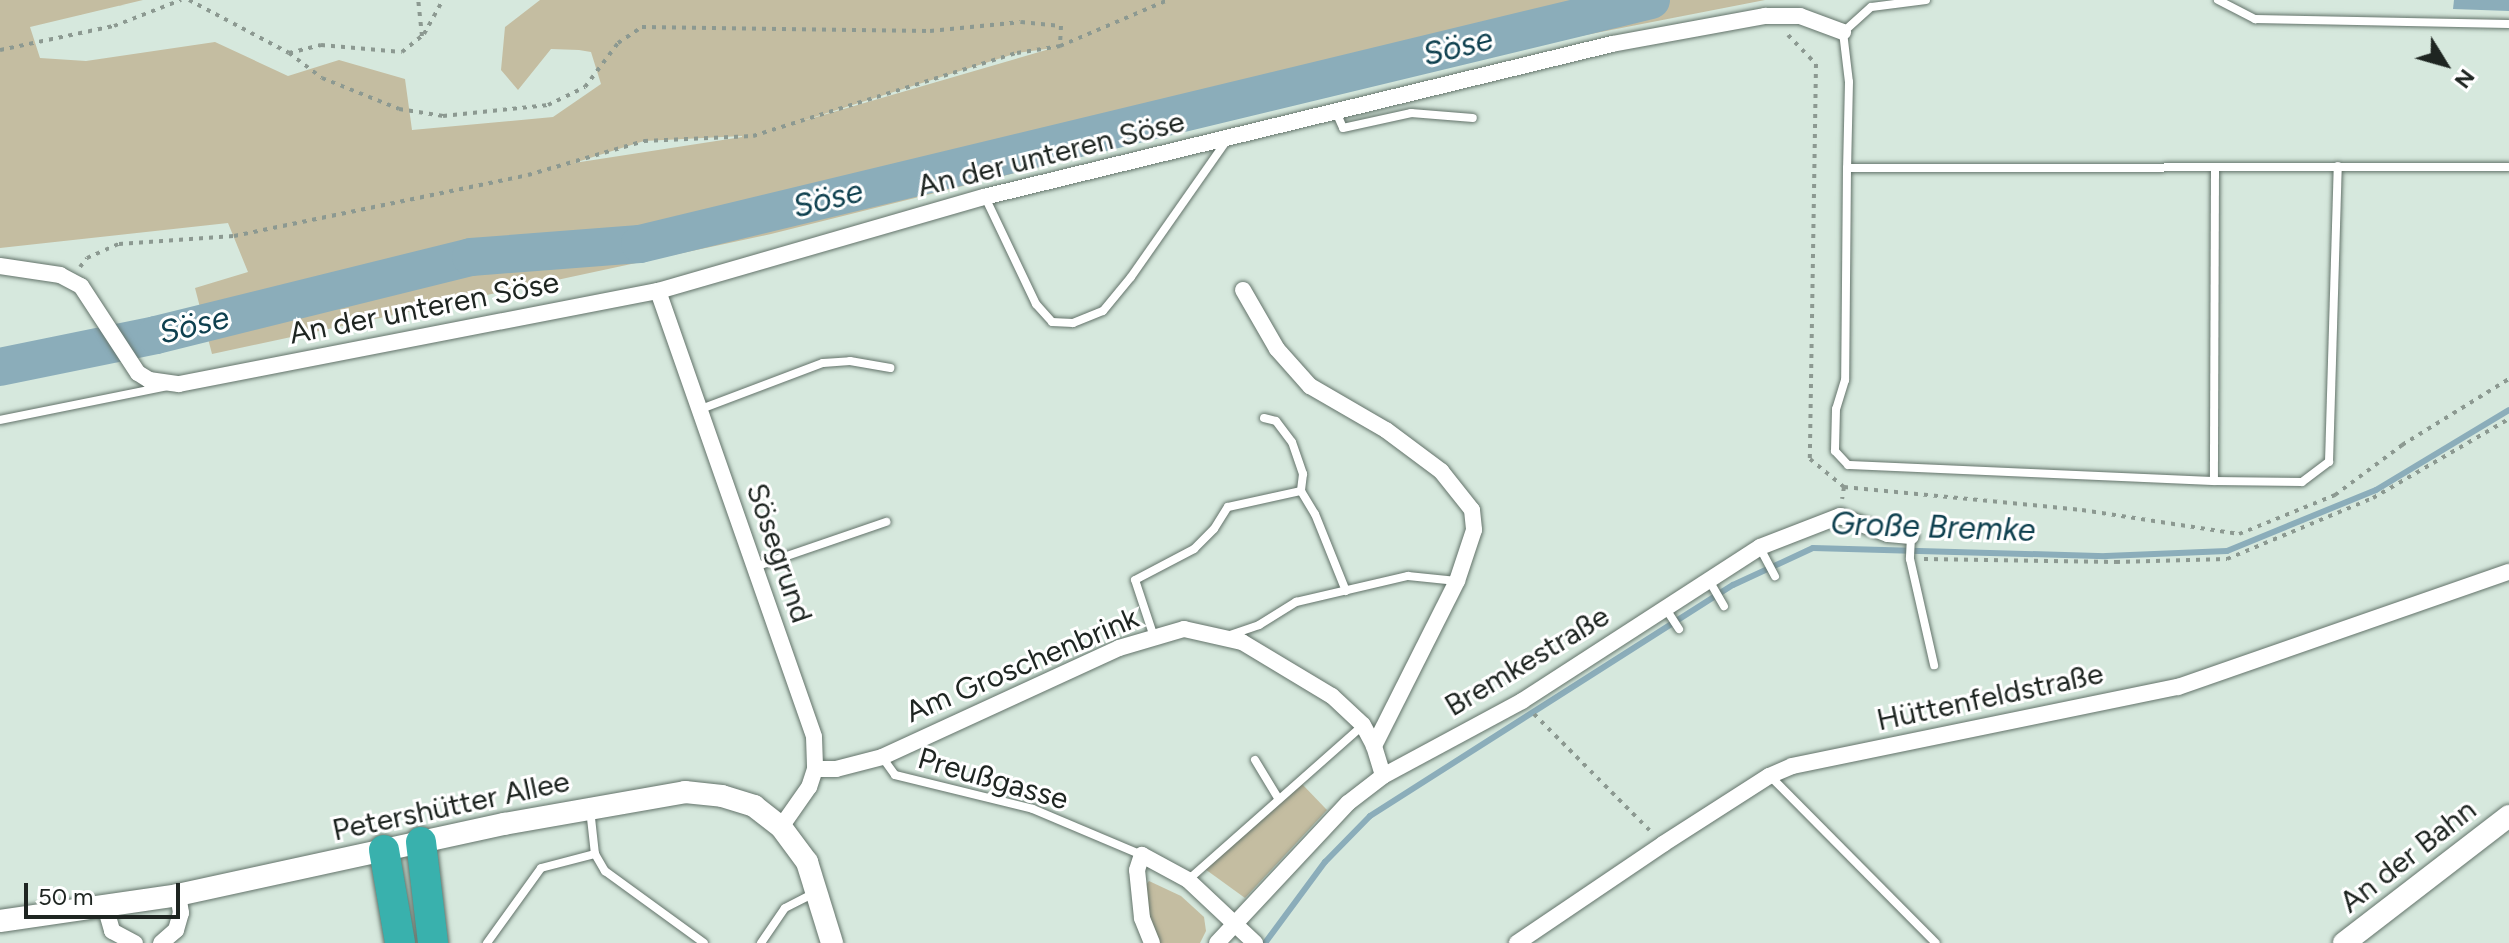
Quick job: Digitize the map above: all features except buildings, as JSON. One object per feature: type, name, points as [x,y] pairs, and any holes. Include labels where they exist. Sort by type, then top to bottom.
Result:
[{"type":"highway","points":[[421,842],[433,943]]},
{"type":"highway","points":[[384,850],[400,943]]},
{"type":"street","name":"An der unteren Söse","points":[[69,280],[91,298],[126,358],[149,380],[179,384],[658,291],[984,197],[1612,44],[1765,16],[1800,16],[1843,32]]},
{"type":"street","points":[[0,266],[48,272],[69,280]]},
{"type":"street","points":[[1243,290],[1277,349],[1310,386],[1386,430],[1441,471],[1461,492],[1472,510],[1474,530],[1457,581],[1374,746]]},
{"type":"street","name":"Sösegrund","points":[[658,291],[814,737],[815,769]]},
{"type":"street","points":[[1840,516],[1888,534],[1911,536]]},
{"type":"street","name":"Bremkestraße","points":[[1217,943],[1348,803],[1383,776],[1522,701],[1670,614],[1763,553],[1840,516]]},
{"type":"street","name":"Hüttenfeldstraße","points":[[1517,943],[1663,844],[1769,776],[1792,766],[2178,687],[2509,572]]},
{"type":"street","name":"Am Groschenbrink","points":[[815,769],[836,769],[882,757],[1119,648],[1184,629],[1242,642],[1299,673],[1332,696],[1363,725],[1374,746],[1383,776]]},
{"type":"street","points":[[781,827],[809,787],[815,769]]},
{"type":"street","name":"Petershütter Allee","points":[[0,921],[178,895],[421,842],[685,792],[722,796],[754,806],[781,827],[807,862],[832,943]]},
{"type":"street","name":"An der Bahn","points":[[2344,943],[2509,816]]},
{"type":"street","points":[[1152,943],[1142,918],[1137,870],[1142,855],[1188,880],[1253,941]]},
{"type":"street","points":[[161,943],[176,930],[179,922],[178,895]]},
{"type":"street","points":[[105,906],[112,931],[135,943]]},
{"type":"lane","points":[[1926,0],[1871,7],[1843,32],[1849,82],[1845,380],[1836,409],[1835,451],[1848,465],[2302,482],[2329,462],[2338,166]]},
{"type":"lane","points":[[2218,0],[2255,19],[2509,24]]},
{"type":"lane","points":[[1336,112],[1343,128],[1411,113],[1473,118]]},
{"type":"lane","points":[[984,197],[1036,304],[1052,322],[1073,323],[1103,311],[1131,277],[1228,138]]},
{"type":"lane","points":[[1847,168],[2215,170],[2338,166],[2509,167]]},
{"type":"lane","points":[[2214,481],[2215,170]]},
{"type":"lane","points":[[701,409],[823,363],[850,361],[890,368]]},
{"type":"lane","name":"An der unteren Söse","points":[[0,420],[179,384]]},
{"type":"lane","points":[[1264,418],[1276,421],[1292,442],[1303,474],[1301,491],[1315,514],[1346,591]]},
{"type":"lane","points":[[1154,637],[1135,580],[1194,549],[1214,529],[1228,507],[1301,491]]},
{"type":"lane","points":[[754,567],[886,522]]},
{"type":"lane","points":[[1911,536],[1910,559],[1934,665]]},
{"type":"lane","points":[[1763,553],[1775,576]]},
{"type":"lane","points":[[1225,637],[1259,625],[1296,602],[1408,576],[1457,581]]},
{"type":"lane","points":[[1712,586],[1724,606]]},
{"type":"lane","points":[[1670,614],[1679,629]]},
{"type":"lane","points":[[1188,880],[1363,725]]},
{"type":"lane","name":"Preußgasse","points":[[882,757],[895,775],[1033,809],[1142,855]]},
{"type":"lane","points":[[1255,760],[1278,798]]},
{"type":"lane","points":[[1769,776],[1936,943]]},
{"type":"lane","points":[[590,808],[595,854],[605,871],[704,943]]},
{"type":"lane","points":[[487,943],[541,868],[595,854]]},
{"type":"lane","points":[[761,943],[785,908],[817,892]]},
{"type":"path","points":[[0,50],[114,26],[181,0]]},
{"type":"path","points":[[189,0],[289,53],[322,78],[399,109],[443,116],[548,105],[585,87],[618,43],[642,27],[930,31],[1021,22],[1061,26],[1060,46]]},
{"type":"path","points":[[418,0],[422,36]]},
{"type":"path","points":[[289,53],[321,45],[402,52],[422,36],[443,0]]},
{"type":"path","points":[[69,280],[87,258],[119,244],[249,233],[528,175],[644,141],[753,136],[1017,53],[1060,46],[1168,0]]},
{"type":"path","points":[[1765,16],[1794,39],[1816,64],[1810,459],[1844,487],[1840,516]]},
{"type":"path","points":[[1910,559],[2116,562],[2227,559],[2373,498],[2509,419]]},
{"type":"path","points":[[1537,716],[1663,844]]},
{"type":"shaded area","points":[[0,0],[143,0],[30,27],[40,58],[86,61],[215,42],[288,76],[339,60],[405,79],[412,130],[553,117],[601,84],[591,52],[579,50],[551,49],[518,90],[501,70],[505,27],[540,0],[1765,0],[1499,52],[771,234],[212,354],[195,288],[248,272],[228,223],[0,248]],"holes":[[[1053,48],[806,120],[805,120],[1017,53]],[[742,137],[574,163],[644,141]]]},
{"type":"shaded area","points":[[1302,784],[1327,810],[1245,898],[1205,869]]},
{"type":"shaded area","points":[[1149,881],[1181,896],[1204,917],[1206,931],[1200,943],[1158,943],[1143,904],[1145,886]]},
{"type":"water","points":[[2454,0],[2509,0],[2509,11],[2453,9]]},
{"type":"waterway","name":"Söse","points":[[0,367],[156,335],[471,257],[640,244],[1651,0]]},
{"type":"waterway","name":"Große Bremke","points":[[1265,943],[1325,862],[1370,816],[1733,585],[1813,548],[2106,556],[2227,551],[2376,490],[2509,410]]}]
